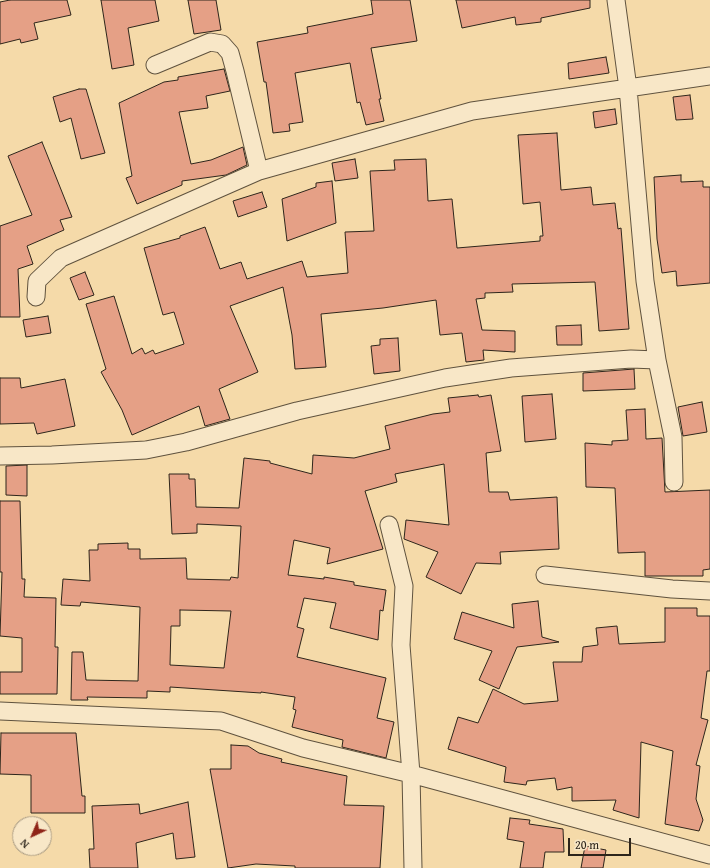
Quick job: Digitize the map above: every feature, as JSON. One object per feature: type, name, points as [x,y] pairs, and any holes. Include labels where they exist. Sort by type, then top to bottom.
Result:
[{"type":"street","points":[[616,0],[628,88],[645,281],[657,360],[673,437],[674,482]]},
{"type":"street","points":[[154,65],[210,42],[222,44],[230,53],[259,171]]},
{"type":"street","points":[[36,296],[37,281],[61,258],[259,171],[472,111],[710,76]]},
{"type":"street","points":[[0,456],[146,450],[186,442],[297,411],[444,378],[511,368],[631,359],[657,360]]},
{"type":"street","points":[[389,525],[404,586],[401,645],[410,774],[412,868]]},
{"type":"street","points":[[545,575],[672,590],[710,592]]},
{"type":"street","points":[[0,711],[221,721],[303,748],[410,774],[710,856]]},
{"type":"building","points":[[10,0],[67,0],[71,15],[34,23],[38,39],[21,43],[20,39],[0,44],[0,2]]},
{"type":"building","points":[[101,0],[155,0],[159,21],[128,28],[134,65],[112,69]]},
{"type":"building","points":[[188,0],[216,0],[221,30],[194,34]]},
{"type":"building","points":[[371,0],[410,0],[417,41],[371,48],[384,121],[366,125],[360,102],[357,103],[350,63],[295,73],[303,122],[289,124],[290,131],[273,133],[266,82],[264,82],[257,42],[308,33],[307,27],[373,14]]},
{"type":"building","points":[[456,0],[590,0],[590,8],[541,18],[541,22],[516,25],[515,17],[462,28]]},
{"type":"building","points":[[606,57],[609,73],[569,79],[568,63]]},
{"type":"building","points":[[224,69],[230,91],[206,96],[208,108],[179,112],[191,164],[211,160],[243,147],[247,165],[226,175],[182,181],[182,185],[137,204],[126,178],[132,176],[119,103],[164,82],[178,80],[178,77]]},
{"type":"building","points":[[79,89],[86,89],[105,153],[81,159],[71,118],[60,122],[53,97]]},
{"type":"building","points":[[690,95],[693,119],[676,120],[673,97]]},
{"type":"building","points":[[615,109],[617,124],[595,128],[593,112]]},
{"type":"building","points":[[557,133],[561,190],[591,187],[593,205],[615,203],[618,229],[621,228],[629,329],[599,331],[595,282],[512,284],[513,292],[485,293],[485,298],[476,299],[482,330],[515,331],[515,352],[483,350],[484,360],[466,362],[462,333],[440,335],[436,300],[383,308],[321,314],[326,367],[295,369],[292,335],[283,287],[230,306],[258,372],[219,389],[230,419],[205,426],[199,406],[132,435],[122,410],[101,372],[106,369],[86,304],[114,296],[132,354],[142,348],[145,354],[153,350],[155,354],[184,344],[174,312],[163,315],[144,248],[180,238],[180,236],[205,227],[220,269],[241,262],[247,279],[302,261],[307,277],[348,273],[345,232],[374,231],[370,171],[395,170],[394,160],[426,159],[428,201],[452,199],[457,248],[540,241],[540,236],[543,236],[540,202],[523,204],[518,135]]},
{"type":"building","points":[[42,142],[72,217],[60,220],[64,230],[27,246],[33,264],[18,269],[20,317],[0,317],[0,226],[32,215],[8,156]]},
{"type":"building","points":[[355,159],[358,178],[335,181],[332,163]]},
{"type":"building","points":[[681,175],[681,182],[703,181],[703,187],[710,187],[710,283],[677,286],[676,271],[662,273],[657,239],[654,177]]},
{"type":"building","points":[[332,181],[336,223],[287,241],[282,199],[316,187],[316,183]]},
{"type":"building","points":[[262,192],[267,207],[238,217],[233,201]]},
{"type":"building","points":[[85,272],[94,295],[79,300],[70,278]]},
{"type":"building","points":[[48,316],[51,333],[26,337],[23,320]]},
{"type":"building","points":[[581,325],[582,345],[557,345],[556,326]]},
{"type":"building","points":[[398,338],[400,371],[374,374],[371,346],[380,345],[380,339]]},
{"type":"building","points":[[634,369],[635,389],[583,391],[583,373]]},
{"type":"building","points":[[0,378],[20,378],[21,388],[65,379],[75,426],[37,434],[34,423],[0,424]]},
{"type":"building","points":[[552,394],[556,439],[525,442],[522,396]]},
{"type":"building","points":[[491,395],[501,451],[486,453],[489,492],[508,492],[510,500],[557,497],[559,549],[500,552],[501,564],[476,563],[461,594],[426,577],[438,552],[404,539],[406,520],[449,525],[444,464],[395,474],[397,482],[365,491],[383,549],[327,564],[330,548],[294,540],[288,575],[324,579],[324,577],[354,582],[354,585],[386,590],[383,611],[380,610],[378,640],[330,628],[336,603],[304,598],[297,627],[304,629],[297,657],[386,678],[377,718],[394,722],[386,758],[342,747],[343,740],[292,727],[296,710],[293,709],[295,697],[261,692],[170,687],[170,692],[147,691],[147,698],[87,697],[88,700],[71,700],[72,652],[83,652],[86,680],[138,681],[140,607],[81,602],[80,606],[61,605],[63,579],[90,581],[89,550],[98,550],[98,544],[128,543],[128,549],[140,549],[140,559],[186,558],[187,579],[230,580],[231,577],[238,578],[241,526],[197,524],[197,533],[172,534],[169,474],[189,474],[189,479],[195,479],[196,507],[239,508],[244,458],[270,461],[270,463],[312,474],[313,455],[354,458],[390,449],[385,426],[433,414],[450,412],[448,398]],"holes":[[[180,610],[231,611],[224,668],[170,665],[171,626],[180,626]]]},
{"type":"building","points":[[702,402],[707,432],[683,436],[678,407]]},
{"type":"building","points":[[645,409],[646,439],[662,438],[665,492],[710,490],[710,569],[703,570],[703,576],[645,576],[645,552],[618,553],[615,488],[586,487],[585,443],[612,445],[612,441],[628,440],[626,410]]},
{"type":"building","points":[[27,465],[27,496],[6,495],[6,466]]},
{"type":"building","points":[[0,501],[20,501],[22,579],[25,579],[24,597],[56,598],[55,647],[58,647],[57,694],[0,694],[0,672],[22,672],[22,638],[0,636],[2,572],[0,572]]},
{"type":"building","points":[[538,601],[542,637],[559,642],[517,647],[499,689],[479,680],[492,651],[454,639],[462,612],[514,628],[512,604]]},
{"type":"building","points":[[665,608],[697,608],[697,616],[710,616],[710,671],[707,671],[701,718],[708,720],[696,765],[700,766],[696,799],[703,820],[699,831],[665,824],[673,751],[641,742],[639,818],[613,810],[616,800],[572,801],[572,787],[557,790],[555,778],[527,781],[526,785],[504,782],[506,767],[448,749],[458,717],[478,723],[493,689],[524,704],[558,701],[553,662],[582,662],[583,647],[598,645],[596,628],[617,626],[619,644],[665,642]]},
{"type":"building","points":[[1,733],[76,733],[82,796],[85,796],[85,813],[31,813],[31,775],[0,774]]},
{"type":"building","points":[[231,745],[248,746],[259,753],[282,759],[281,762],[347,776],[344,805],[384,806],[380,868],[295,868],[295,866],[256,864],[228,868],[210,769],[231,769]]},
{"type":"building","points":[[188,802],[195,857],[176,859],[173,833],[136,843],[138,868],[90,868],[89,849],[94,849],[92,806],[139,804],[140,814]]},
{"type":"building","points":[[510,818],[530,820],[529,824],[563,829],[564,852],[545,852],[543,868],[520,868],[524,842],[507,839]]},
{"type":"building","points":[[585,846],[606,850],[603,868],[581,868]]}]
